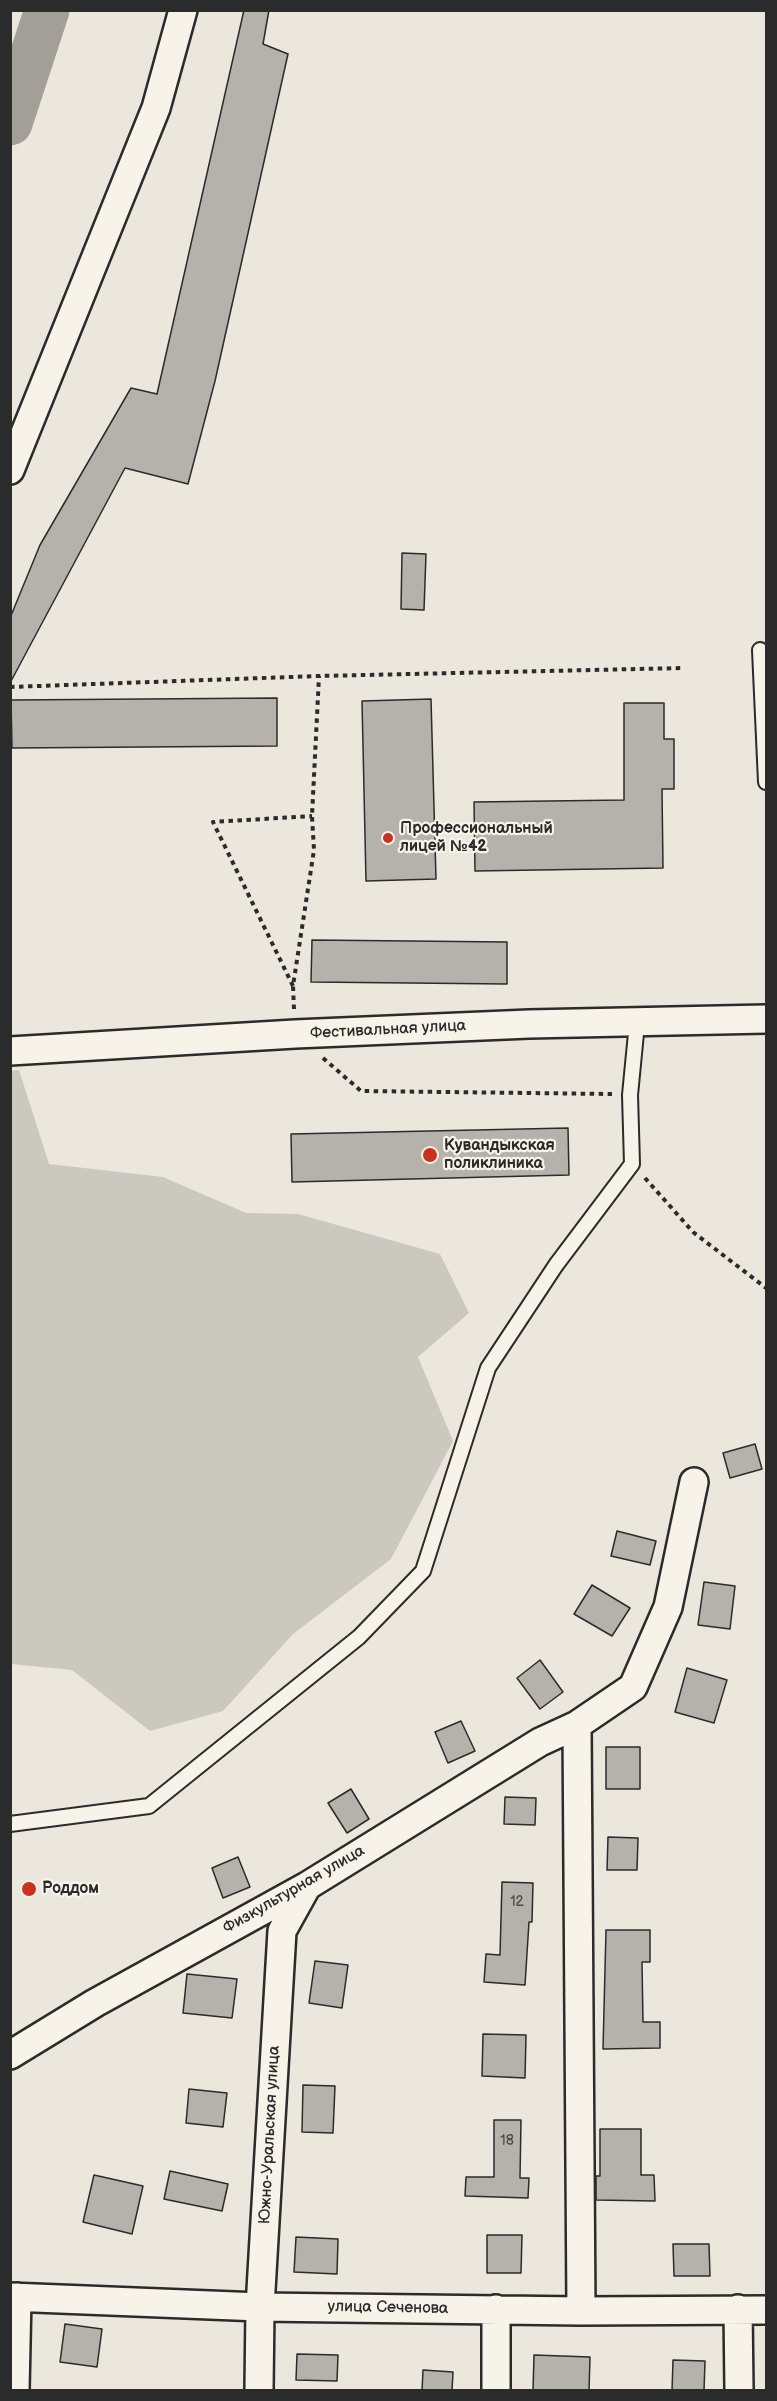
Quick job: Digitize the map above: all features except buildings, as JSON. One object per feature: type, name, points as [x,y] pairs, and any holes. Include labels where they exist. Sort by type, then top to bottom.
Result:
[{"type":"street","points":[[10,470],[156,108],[183,10]]},
{"type":"street","name":"Фестивальная улица","points":[[10,1051],[295,1034],[529,1024],[766,1018]]},
{"type":"street","name":"Физкультурная улица","points":[[10,2055],[95,2003],[307,1886],[540,1742],[577,1725],[633,1687],[668,1607],[694,1482]]},
{"type":"street","points":[[577,1725],[581,2311]]},
{"type":"street","name":"Южно-Уральская улица","points":[[259,2391],[260,2307],[282,1931],[307,1886]]},
{"type":"street","points":[[14,2297],[15,2391]]},
{"type":"street","name":"улица Сеченова","points":[[14,2297],[260,2307],[581,2311],[766,2310]]},
{"type":"street","points":[[496,2309],[496,2391]]},
{"type":"street","points":[[738,2309],[739,2391]]},
{"type":"lane","points":[[760,650],[766,782]]},
{"type":"lane","points":[[10,1824],[149,1806],[359,1637],[423,1571],[488,1368],[556,1265],[632,1164],[630,1095],[637,1023]]},
{"type":"path","points":[[10,687],[319,675],[684,668]]},
{"type":"path","points":[[319,675],[312,816],[314,850],[293,986],[295,1034],[361,1091],[630,1095]]},
{"type":"path","points":[[293,986],[213,822],[312,816]]},
{"type":"path","points":[[632,1164],[693,1232],[766,1288]]},
{"type":"shaded area","points":[[19,1070],[49,1164],[163,1177],[246,1213],[298,1214],[440,1254],[469,1313],[418,1357],[453,1441],[391,1559],[293,1634],[223,1711],[150,1731],[72,1670],[11,1664],[10,1071]]},
{"type":"waterway","points":[[10,123],[47,10]]},
{"type":"place","name":"Профессиональный лицей №42","points":[[388,838]]},
{"type":"place","name":"Кувандыкская поликлиника","points":[[430,1155]]},
{"type":"place","name":"Роддом","points":[[29,1889]]}]
